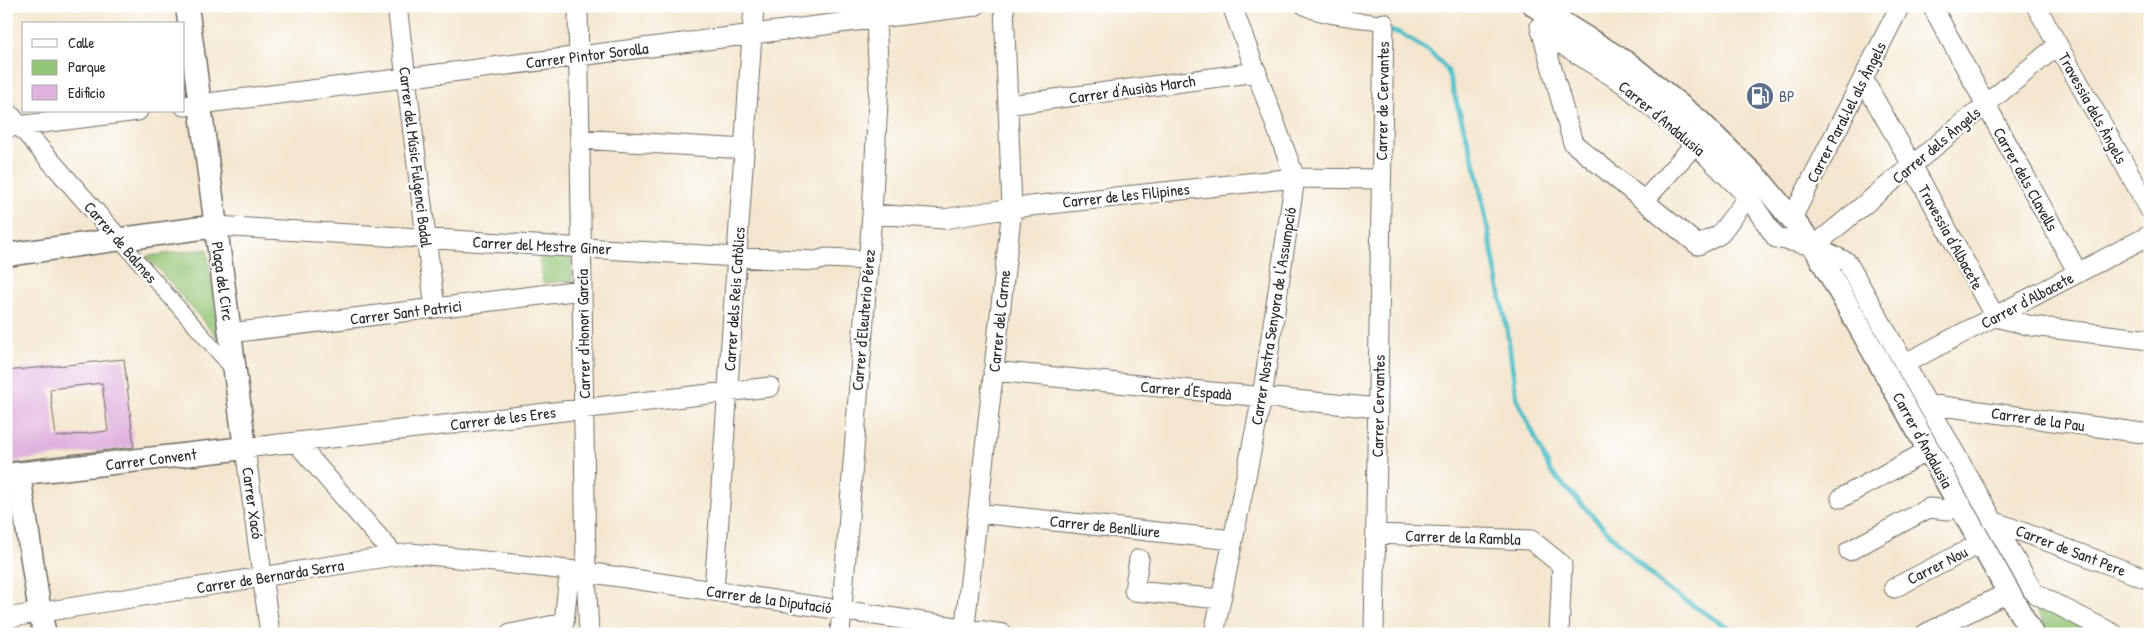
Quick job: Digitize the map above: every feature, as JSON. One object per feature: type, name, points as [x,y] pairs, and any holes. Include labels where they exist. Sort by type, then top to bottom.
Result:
[{"type":"street","points":[[187,6],[192,104],[216,226]]},
{"type":"street","name":"Carrer del Músic Fulgenci Badal","points":[[397,6],[435,308]]},
{"type":"street","name":"Carrer d'Honori García","points":[[578,6],[586,572],[589,634]]},
{"type":"street","name":"Carrer dels Reis Catòlics","points":[[714,591],[754,6]]},
{"type":"street","name":"Carrer Pintor Sorolla","points":[[192,104],[752,34],[875,12],[975,6]]},
{"type":"street","name":"Carrer del Carme","points":[[964,631],[1012,208],[1004,6]]},
{"type":"street","name":"Carrer Nostra Senyora de l'Assumpció","points":[[1214,634],[1262,397],[1295,178],[1232,6]]},
{"type":"street","points":[[1302,6],[1308,10],[1324,14],[1384,22]]},
{"type":"street","name":"Carrer d'Andalusia","points":[[1535,6],[1541,31],[1624,84],[1695,144],[1748,198],[1776,238],[1814,246],[1847,262],[2034,593],[2114,634]]},
{"type":"street","name":"Carrer d'Andalusia","points":[[1535,6],[1630,65],[1699,121],[1762,183],[1792,218],[1814,246],[2032,634]]},
{"type":"street","name":"Carrer Paral·lel als Àngels","points":[[1792,218],[1900,6]]},
{"type":"street","name":"Carrer dels Clavells","points":[[1932,6],[2078,273]]},
{"type":"street","name":"Travessia dels Àngels","points":[[2036,6],[2150,210]]},
{"type":"street","name":"Carrer d'Eleuterio Pérez","points":[[840,634],[840,609],[872,214],[879,83],[875,12]]},
{"type":"street","name":"Carrer de Cervantes","points":[[1381,179],[1384,22]]},
{"type":"street","points":[[1541,31],[1573,143],[1644,201],[1698,244],[1719,236],[1748,198]]},
{"type":"street","name":"Carrer dels Àngels","points":[[1814,246],[2058,45]]},
{"type":"street","name":"Carrer d'Ausiàs March","points":[[1008,105],[1256,72]]},
{"type":"street","name":"Travessia d'Albacete","points":[[1863,79],[1995,316]]},
{"type":"street","name":"Carrer de Balmes","points":[[6,110],[13,127],[119,239],[236,373]]},
{"type":"street","points":[[13,127],[130,112]]},
{"type":"street","points":[[580,139],[744,148]]},
{"type":"street","points":[[1644,201],[1695,144]]},
{"type":"street","name":"Carrer de les Filipines","points":[[872,214],[944,219],[1012,208],[1295,178],[1381,179]]},
{"type":"street","name":"Carrer Cervantes","points":[[1374,634],[1381,179]]},
{"type":"street","name":"Carrer del Mestre Giner","points":[[216,226],[737,257],[816,261],[826,258],[868,260]]},
{"type":"street","name":"Plaça del Circ","points":[[6,255],[216,226],[236,373]]},
{"type":"street","name":"Carrer d'Albacete","points":[[1904,364],[2150,235]]},
{"type":"street","name":"Carrer Sant Patrici","points":[[230,333],[582,290]]},
{"type":"street","points":[[1995,316],[2032,326],[2150,340]]},
{"type":"street","name":"Carrer d'Espadà","points":[[993,371],[1378,408]]},
{"type":"street","name":"Carrer Xacó","points":[[236,373],[270,634]]},
{"type":"street","name":"Carrer de les Eres","points":[[296,442],[770,387]]},
{"type":"street","name":"Carrer de la Pau","points":[[1927,404],[2150,434]]},
{"type":"street","points":[[296,442],[395,556]]},
{"type":"street","name":"Carrer Convent","points":[[13,475],[296,442]]},
{"type":"street","points":[[1841,498],[1929,450]]},
{"type":"street","points":[[13,475],[42,624]]},
{"type":"street","points":[[1849,551],[1929,508],[1949,510],[1959,504]]},
{"type":"street","name":"Carrer de Benlliure","points":[[978,513],[1233,540]]},
{"type":"street","name":"Carrer de Sant Pere","points":[[1993,521],[2150,580]]},
{"type":"street","name":"Carrer de la Rambla","points":[[1376,534],[1531,540],[1562,566],[1559,634]]},
{"type":"street","name":"Carrer Nou","points":[[1894,588],[1981,543]]},
{"type":"street","name":"Carrer de Bernarda Serra","points":[[6,618],[42,624],[262,577],[411,553],[535,567]]},
{"type":"street","points":[[1138,559],[1134,591],[1221,599]]},
{"type":"street","name":"Carrer de la Diputació","points":[[535,567],[586,572],[840,609],[964,631],[1003,634]]},
{"type":"street","points":[[510,634],[564,623],[568,584],[586,572]]},
{"type":"street","points":[[1925,634],[2009,592]]},
{"type":"green space","points":[[207,249],[218,338],[147,256]]},
{"type":"green space","points":[[538,251],[571,253],[572,281],[543,283]]},
{"type":"green space","points":[[2031,600],[2100,634],[2050,634]]},
{"type":"building","points":[[124,359],[134,447],[6,462],[6,371]],"holes":[[[102,383],[108,431],[56,437],[50,389]]]},
{"type":"waterway","points":[[1388,31],[1400,33],[1429,51],[1447,69],[1477,173],[1507,330],[1517,399],[1551,472],[1624,549],[1664,587],[1741,634]]},
{"type":"place","name":"BP","points":[[1760,96]]}]
